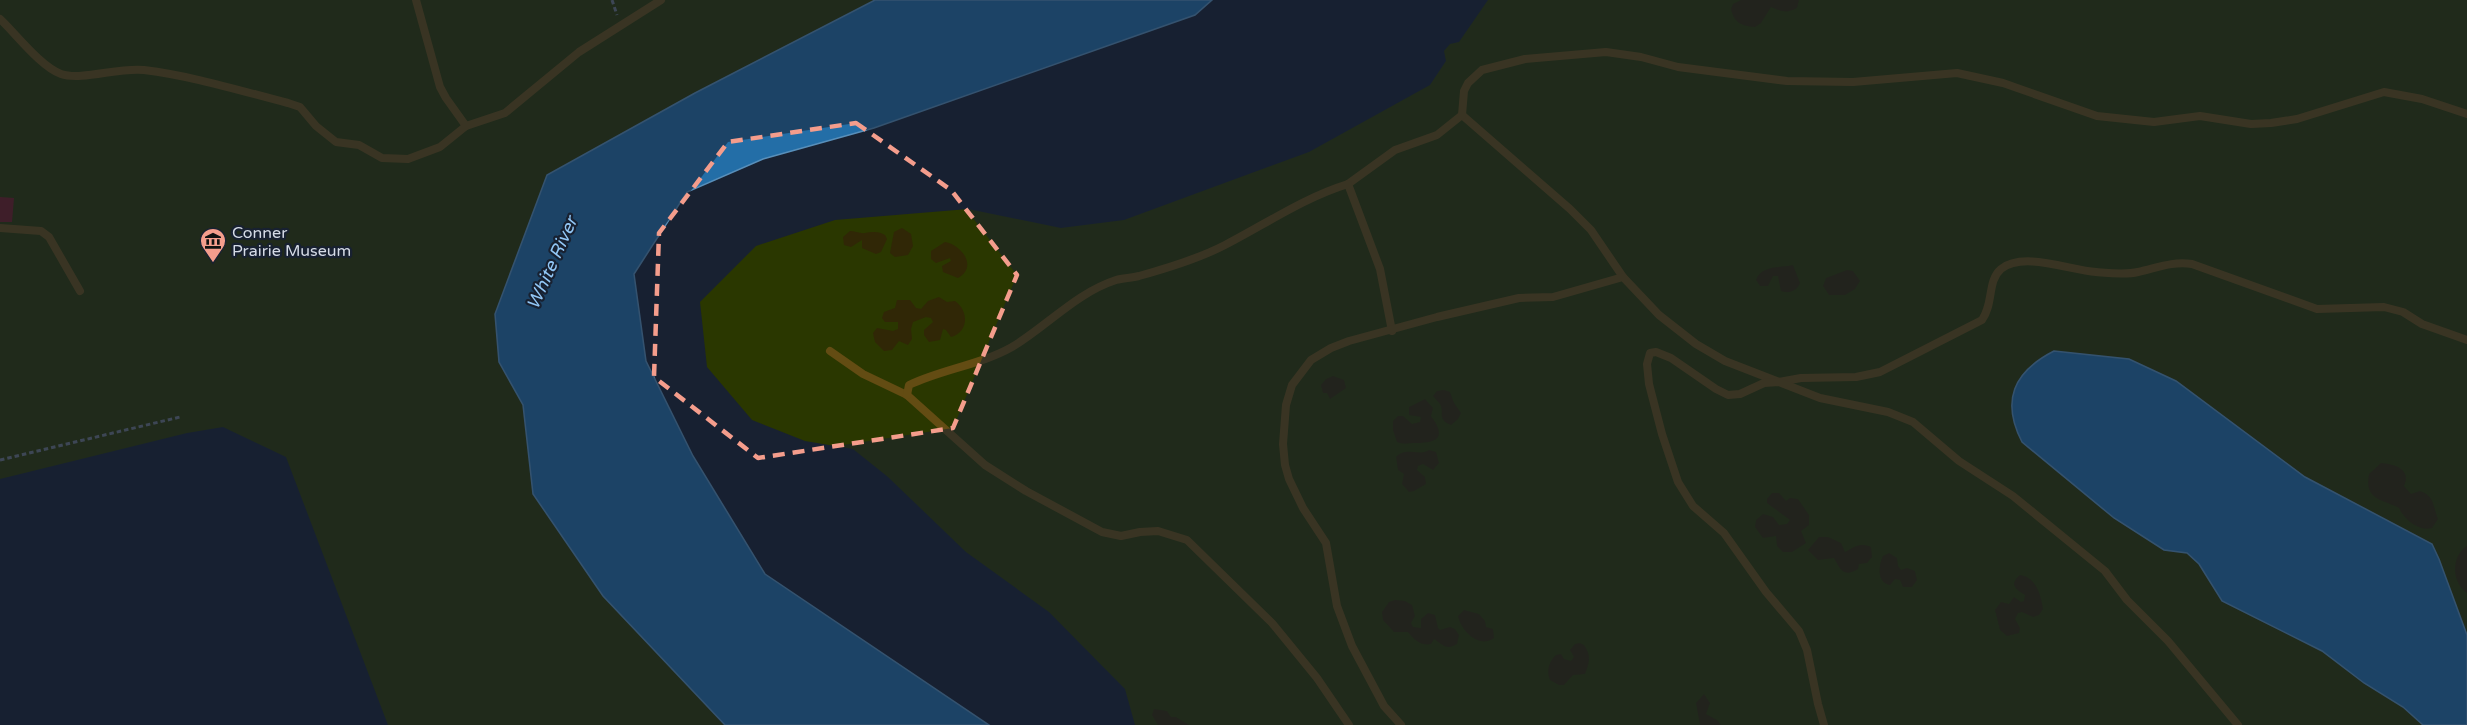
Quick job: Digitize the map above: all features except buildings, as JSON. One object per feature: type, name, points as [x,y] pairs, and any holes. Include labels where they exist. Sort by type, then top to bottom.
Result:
[{"type":"lane","points":[[416,0],[440,87],[466,126]]},
{"type":"lane","points":[[0,19],[48,66],[61,74],[73,76],[125,69],[142,70],[288,103],[300,107],[328,137],[336,142],[359,145],[382,158],[394,160],[427,154],[440,147],[466,126],[505,113],[579,52],[661,0]]},
{"type":"lane","points":[[907,395],[909,385],[929,375],[989,358],[1011,347],[1040,329],[1065,308],[1116,280],[1136,277],[1194,258],[1224,245],[1322,192],[1347,184],[1395,150],[1437,135],[1462,115],[1464,91],[1468,83],[1482,70],[1525,59],[1606,52],[1641,57],[1678,67],[1787,81],[1853,82],[1957,73],[2003,83],[2097,116],[2154,122],[2200,116],[2251,124],[2271,123],[2297,119],[2384,92],[2421,99],[2467,114]]},
{"type":"lane","points":[[1462,115],[1570,209],[1591,230],[1623,277],[1659,315],[1695,344],[1725,361],[1820,398],[1905,417],[1959,461],[2013,496],[2105,571],[2127,600],[2168,641],[2238,725]]},
{"type":"lane","points":[[1347,184],[1380,269],[1392,331]]},
{"type":"lane","points":[[0,228],[42,231],[50,237],[80,291]]},
{"type":"lane","points":[[1824,725],[1808,650],[1799,631],[1766,592],[1724,533],[1693,506],[1678,482],[1649,384],[1647,357],[1650,352],[1671,358],[1728,395],[1740,394],[1764,383],[1801,378],[1856,377],[1880,372],[1982,320],[1989,308],[1994,277],[2000,270],[2017,261],[2031,260],[2062,267],[2120,273],[2136,273],[2171,263],[2192,264],[2317,309],[2384,307],[2403,312],[2422,324],[2467,340]]},
{"type":"lane","points":[[1401,725],[1384,706],[1349,638],[1334,592],[1326,543],[1295,494],[1285,465],[1283,444],[1286,405],[1292,385],[1303,368],[1331,348],[1437,317],[1519,298],[1553,297],[1623,277]]},
{"type":"lane","points":[[830,351],[863,374],[907,395],[985,465],[1026,491],[1102,532],[1121,536],[1158,531],[1187,540],[1272,622],[1317,678],[1349,725]]},
{"type":"path","points":[[0,460],[180,417]]},
{"type":"highlighted area","points":[[856,123],[951,190],[1017,275],[953,428],[758,458],[654,377],[659,233],[728,142]]},
{"type":"green space","points":[[0,0],[890,0],[499,362],[523,405],[533,495],[725,725],[388,725],[286,457],[223,427],[187,433],[0,479]]},
{"type":"green space","points":[[1488,0],[2467,0],[2467,725],[1135,725],[1125,689],[1049,612],[966,552],[888,477],[853,449],[805,441],[752,420],[707,367],[700,302],[756,246],[835,220],[968,209],[1061,228],[1124,220],[1309,152],[1430,85],[1446,61],[1444,51],[1450,44],[1459,42]]},
{"type":"sand","points":[[1741,0],[1799,0],[1797,8],[1790,11],[1781,11],[1771,7],[1761,23],[1755,27],[1742,25],[1734,18],[1731,9],[1733,4]]},
{"type":"sand","points":[[902,228],[911,234],[913,246],[908,255],[895,257],[890,253],[894,232]]},
{"type":"sand","points":[[850,231],[877,232],[885,235],[887,239],[881,252],[876,254],[862,248],[862,240],[851,247],[844,245],[843,237]]},
{"type":"sand","points":[[945,242],[957,247],[965,257],[967,268],[958,278],[943,272],[942,266],[951,261],[950,258],[936,263],[931,259],[931,251]]},
{"type":"sand","points":[[1793,265],[1800,283],[1792,291],[1781,291],[1778,276],[1773,276],[1768,286],[1760,286],[1756,280],[1767,269]]},
{"type":"sand","points":[[1847,270],[1853,271],[1860,281],[1855,289],[1845,295],[1829,295],[1823,286],[1826,278]]},
{"type":"sand","points":[[939,297],[947,302],[955,301],[963,310],[964,326],[957,334],[951,337],[943,329],[940,340],[929,342],[924,335],[924,330],[933,322],[931,318],[926,317],[913,322],[912,339],[908,345],[899,341],[892,350],[884,351],[875,342],[873,333],[877,328],[893,331],[898,329],[898,322],[885,322],[882,318],[884,312],[895,308],[897,300],[910,300],[916,308],[921,309],[928,301]]},
{"type":"sand","points":[[1333,376],[1344,380],[1346,388],[1330,399],[1327,393],[1323,393],[1321,385]]},
{"type":"sand","points":[[1437,391],[1450,392],[1461,413],[1451,425],[1442,418],[1440,404],[1433,396]]},
{"type":"sand","points":[[1425,399],[1433,408],[1431,416],[1438,428],[1438,437],[1424,443],[1397,442],[1393,421],[1398,416],[1403,416],[1412,424],[1420,422],[1421,417],[1409,415],[1409,407]]},
{"type":"sand","points":[[1429,450],[1436,452],[1439,463],[1433,470],[1423,464],[1418,466],[1417,470],[1425,477],[1426,484],[1409,492],[1402,484],[1404,474],[1398,470],[1396,457],[1404,452]]},
{"type":"sand","points":[[2381,463],[2396,466],[2404,472],[2406,480],[2404,486],[2411,494],[2420,491],[2431,499],[2438,519],[2432,528],[2417,526],[2404,516],[2399,508],[2372,494],[2368,483],[2369,474]]},
{"type":"sand","points":[[1772,493],[1779,493],[1786,501],[1790,498],[1798,499],[1809,515],[1809,525],[1801,531],[1806,543],[1792,552],[1783,552],[1777,546],[1776,536],[1763,538],[1755,527],[1756,520],[1763,514],[1773,517],[1779,525],[1787,524],[1790,520],[1767,503]]},
{"type":"sand","points":[[1819,537],[1828,537],[1841,543],[1845,552],[1859,545],[1871,547],[1872,557],[1867,563],[1859,564],[1858,569],[1853,572],[1845,572],[1840,569],[1834,558],[1818,560],[1808,550]]},
{"type":"sand","points":[[2467,546],[2467,593],[2458,582],[2455,569],[2458,556]]},
{"type":"sand","points":[[1889,553],[1897,558],[1901,570],[1907,568],[1915,571],[1917,580],[1912,587],[1903,587],[1900,580],[1895,579],[1890,585],[1883,581],[1880,564],[1883,556]]},
{"type":"sand","points":[[2020,575],[2026,576],[2034,583],[2043,609],[2039,615],[2033,617],[2022,612],[2018,613],[2015,619],[2020,628],[2019,633],[2007,636],[2000,630],[1995,610],[2001,602],[2009,604],[2014,597],[2021,602],[2024,601],[2025,595],[2014,584]]},
{"type":"sand","points":[[1405,601],[1412,605],[1415,616],[1411,623],[1413,627],[1421,628],[1421,619],[1428,613],[1435,615],[1440,630],[1450,627],[1455,629],[1459,635],[1457,644],[1447,647],[1434,639],[1431,644],[1424,644],[1415,640],[1408,632],[1394,632],[1383,620],[1382,612],[1389,602]]},
{"type":"sand","points":[[1464,610],[1479,614],[1485,621],[1486,627],[1493,629],[1494,638],[1482,641],[1472,637],[1463,627],[1458,616]]},
{"type":"sand","points":[[1580,643],[1587,649],[1589,656],[1585,674],[1573,675],[1564,685],[1550,680],[1548,670],[1554,657],[1561,654],[1564,659],[1571,661],[1574,657],[1570,650],[1575,644]]},
{"type":"sand","points":[[1704,694],[1710,703],[1706,714],[1721,725],[1700,725],[1696,703]]},
{"type":"sand","points":[[1154,709],[1167,711],[1171,717],[1176,717],[1189,725],[1158,725],[1152,715]]},
{"type":"water","name":"White River","points":[[875,0],[1212,0],[1195,15],[874,128],[763,159],[687,192],[634,274],[646,361],[693,456],[765,574],[989,725],[725,725],[603,596],[533,494],[523,405],[499,362],[495,314],[547,175],[695,93]]},
{"type":"water","points":[[2054,351],[2129,359],[2176,381],[2305,477],[2432,544],[2467,635],[2467,725],[2423,725],[2403,707],[2364,683],[2322,651],[2222,601],[2199,564],[2187,553],[2164,550],[2114,518],[2022,442],[2012,413],[2015,389],[2020,378],[2029,368]]},
{"type":"place","name":"Conner Prairie Museum","points":[[213,264]]}]
